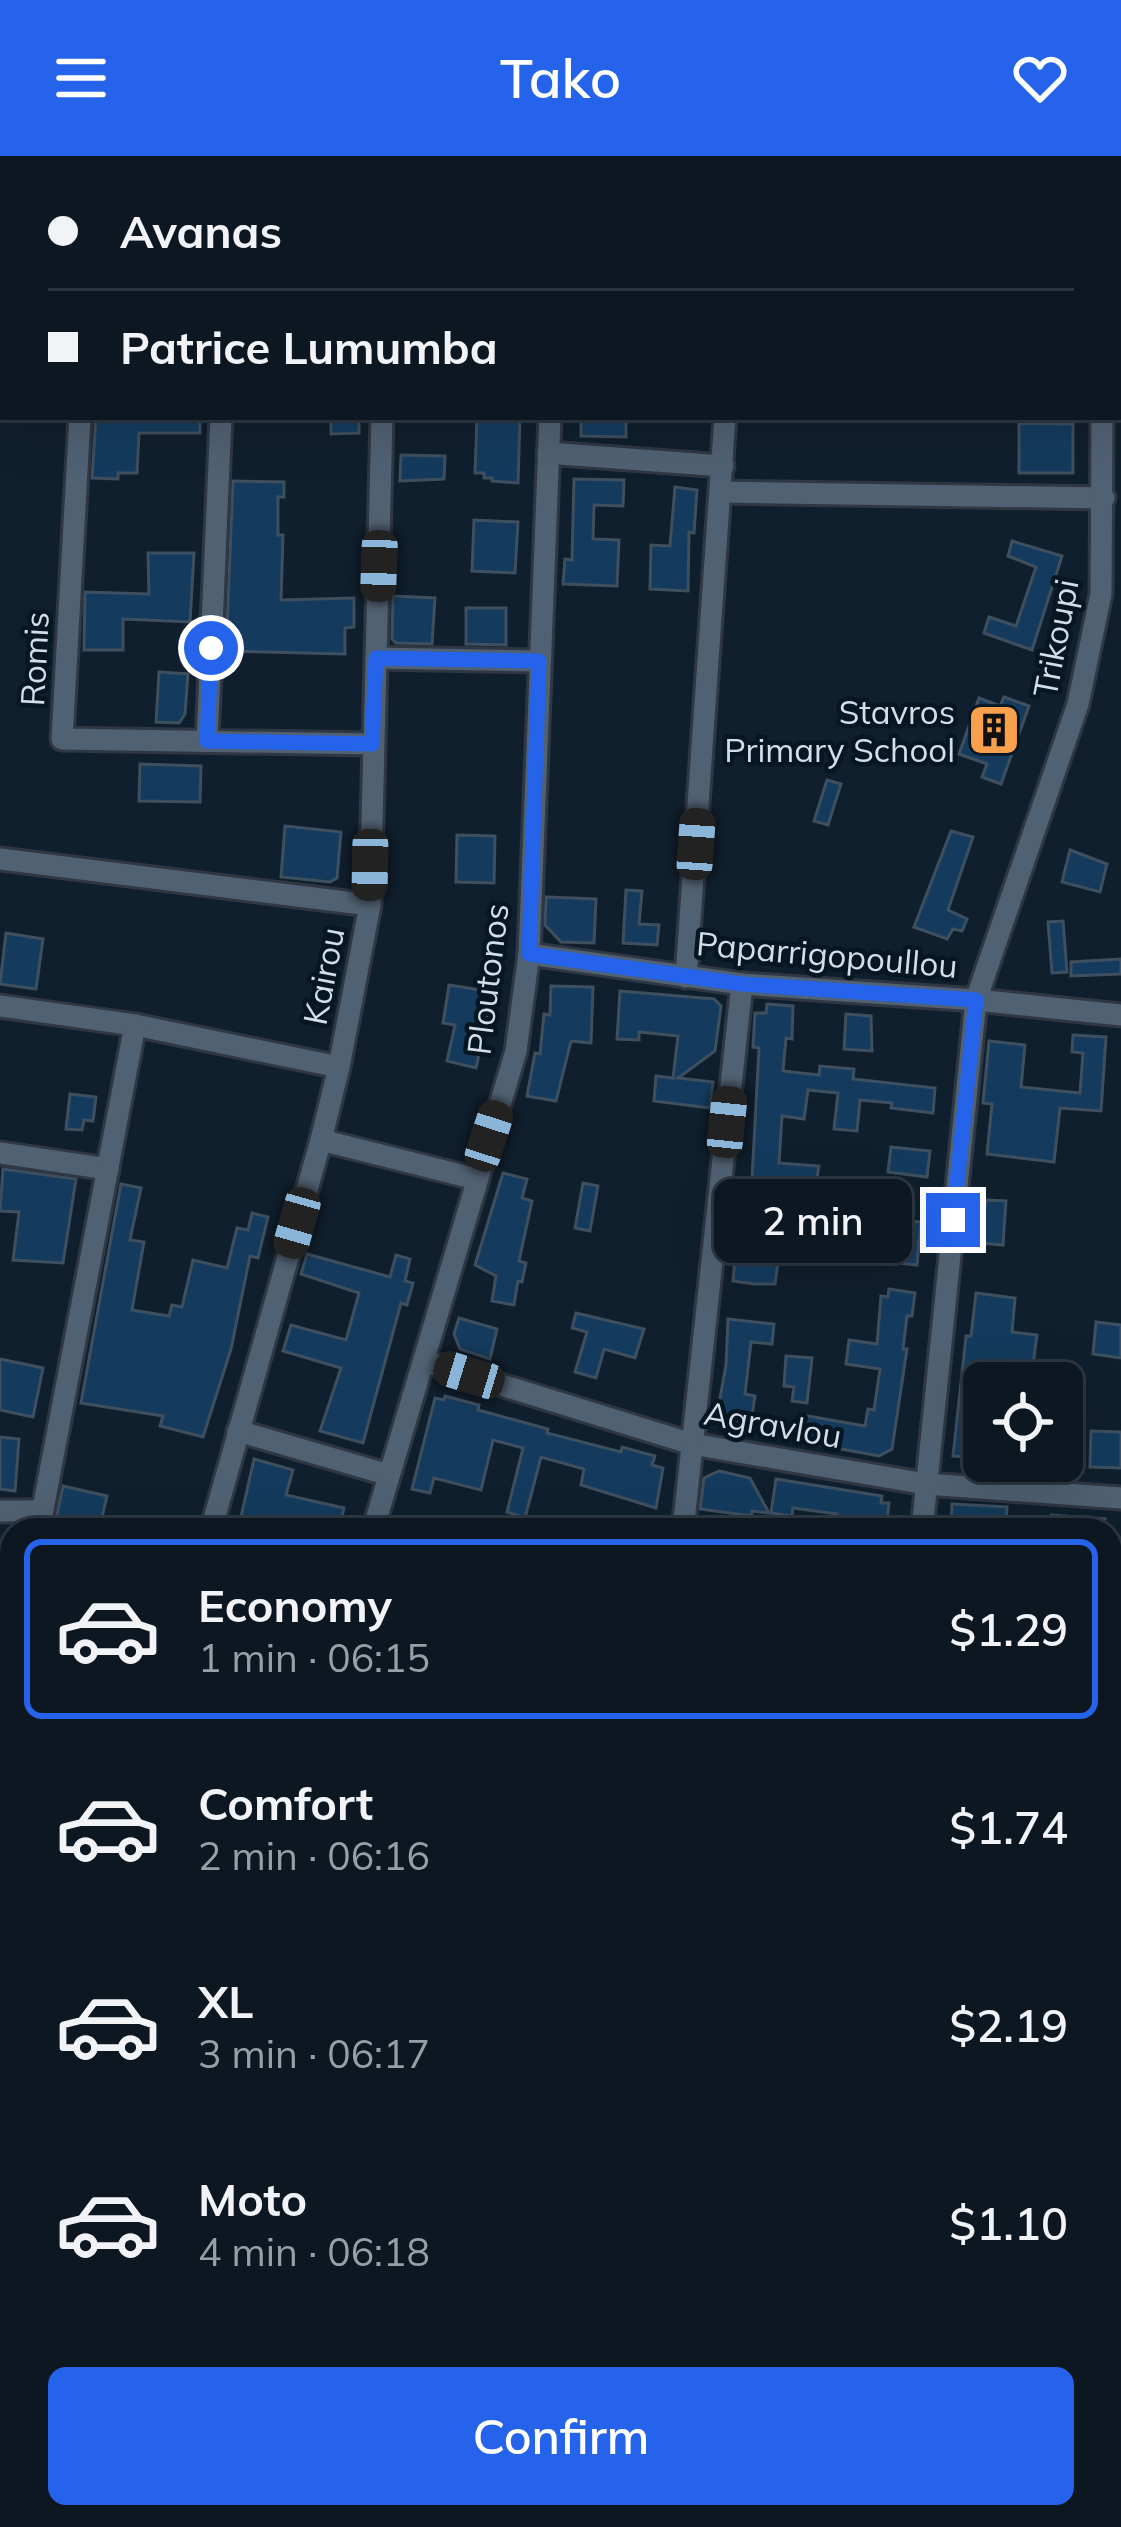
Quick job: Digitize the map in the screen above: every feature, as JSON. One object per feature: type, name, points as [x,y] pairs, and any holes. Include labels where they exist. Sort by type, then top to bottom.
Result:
[{"type":"street","name":"Romis","points":[[80,420],[62,739],[372,744]]},
{"type":"street","points":[[207,741],[221,420]]},
{"type":"street","name":"Kairou","points":[[214,1518],[321,1140],[370,905],[382,420]]},
{"type":"street","name":"Ploutonos","points":[[377,1518],[517,1051],[529,954],[550,420]]},
{"type":"street","points":[[686,976],[724,420]]},
{"type":"street","name":"Trikoupi","points":[[923,1518],[976,1000],[1078,704],[1101,594],[1102,420]]},
{"type":"street","points":[[548,453],[723,466]]},
{"type":"street","points":[[721,492],[1104,498]]},
{"type":"street","points":[[376,658],[539,661]]},
{"type":"street","points":[[0,860],[370,905]]},
{"type":"street","name":"Paparrigopoullou","points":[[529,954],[742,984],[1121,1015]]},
{"type":"street","points":[[683,1518],[742,984]]},
{"type":"street","points":[[0,1006],[134,1025],[339,1067]]},
{"type":"street","points":[[41,1518],[134,1025]]},
{"type":"street","points":[[321,1140],[476,1179]]},
{"type":"street","points":[[0,1153],[108,1169]]},
{"type":"street","name":"Agravlou","points":[[424,1361],[692,1444],[926,1484],[1121,1498]]},
{"type":"street","points":[[238,1431],[389,1475]]},
{"type":"building","points":[[96,420],[200,420],[200,433],[139,433],[137,473],[118,473],[118,479],[92,478]]},
{"type":"building","points":[[331,420],[359,420],[359,433],[331,434]]},
{"type":"building","points":[[477,420],[520,420],[518,483],[492,481],[484,473],[475,473]]},
{"type":"building","points":[[581,420],[626,420],[626,437],[581,436]]},
{"type":"building","points":[[1019,423],[1073,424],[1073,473],[1019,473]]},
{"type":"building","points":[[401,455],[445,456],[444,479],[400,481]]},
{"type":"building","points":[[574,479],[624,480],[623,506],[594,505],[593,539],[619,540],[617,586],[563,584],[565,559],[572,560]]},
{"type":"building","points":[[233,481],[284,482],[284,497],[278,497],[278,535],[283,535],[281,600],[354,598],[354,627],[345,628],[345,654],[226,651]]},
{"type":"building","points":[[675,487],[697,490],[694,533],[689,532],[688,591],[650,589],[651,545],[670,546]]},
{"type":"building","points":[[474,520],[518,522],[515,573],[472,571]]},
{"type":"building","name":"Stavros Primary School","points":[[1012,541],[1062,556],[1032,650],[984,633],[989,617],[1016,626],[1036,567],[1008,556]]},
{"type":"building","points":[[148,553],[194,553],[190,622],[123,619],[123,650],[84,650],[85,592],[149,594]]},
{"type":"building","points":[[393,596],[435,598],[432,644],[392,639]]},
{"type":"building","points":[[466,608],[506,608],[506,645],[466,644]]},
{"type":"building","points":[[159,672],[188,674],[185,714],[179,723],[156,722]]},
{"type":"building","name":"Stavros Primary School","points":[[1004,697],[1029,706],[1001,784],[982,777],[987,764],[959,754],[979,698],[1000,706]]},
{"type":"building","points":[[140,764],[201,766],[200,802],[139,801]]},
{"type":"building","points":[[827,780],[841,784],[828,825],[814,821]]},
{"type":"building","points":[[285,826],[341,832],[337,878],[330,882],[281,877]]},
{"type":"building","name":"Stavros Primary School","points":[[951,831],[973,837],[948,910],[967,919],[962,931],[953,929],[947,939],[914,927]]},
{"type":"building","points":[[457,835],[495,836],[494,883],[456,882]]},
{"type":"building","points":[[1070,850],[1107,864],[1100,892],[1062,882]]},
{"type":"building","points":[[626,890],[642,891],[639,924],[659,925],[657,945],[623,943]]},
{"type":"building","points":[[546,897],[596,899],[594,943],[561,942],[545,925]]},
{"type":"building","points":[[1063,921],[1067,972],[1052,973],[1048,922]]},
{"type":"building","points":[[6,933],[43,939],[36,989],[0,984]]},
{"type":"building","points":[[1121,959],[1121,974],[1071,976],[1071,962]]},
{"type":"building","points":[[449,985],[493,992],[476,1068],[447,1061],[455,1025],[443,1023]]},
{"type":"building","points":[[551,986],[593,987],[591,1043],[571,1041],[556,1101],[527,1096],[535,1053],[540,1054],[544,1014],[550,1015]]},
{"type":"building","points":[[620,991],[714,999],[721,1006],[715,1051],[678,1078],[713,1082],[710,1108],[654,1101],[656,1076],[673,1078],[678,1036],[639,1032],[639,1040],[617,1039]]},
{"type":"building","points":[[767,1004],[793,1006],[792,1039],[786,1038],[783,1071],[819,1075],[820,1066],[854,1069],[853,1079],[935,1088],[933,1113],[860,1100],[857,1131],[834,1129],[838,1093],[808,1090],[804,1119],[782,1116],[779,1163],[819,1166],[817,1177],[857,1182],[855,1199],[813,1195],[808,1260],[779,1255],[775,1284],[754,1284],[733,1281],[739,1216],[744,1198],[751,1198],[759,1048],[753,1047],[755,1013],[766,1013]]},
{"type":"building","points":[[846,1014],[871,1016],[872,1051],[844,1049]]},
{"type":"building","points":[[1073,1035],[1106,1037],[1101,1111],[1060,1108],[1054,1162],[987,1154],[992,1104],[983,1103],[989,1041],[1025,1045],[1021,1087],[1080,1093],[1083,1053],[1072,1052]]},
{"type":"building","points":[[70,1094],[96,1097],[93,1121],[84,1120],[82,1130],[66,1129]]},
{"type":"building","points":[[891,1147],[930,1151],[927,1177],[888,1172]]},
{"type":"building","points":[[3,1169],[76,1179],[63,1263],[13,1260],[19,1212],[0,1211]]},
{"type":"building","points":[[503,1173],[527,1179],[522,1198],[532,1201],[519,1261],[526,1263],[514,1305],[492,1301],[496,1276],[475,1265]]},
{"type":"building","points":[[583,1183],[598,1186],[590,1231],[575,1228]]},
{"type":"building","points":[[121,1184],[141,1188],[130,1240],[144,1242],[132,1310],[169,1316],[172,1305],[182,1307],[193,1260],[227,1268],[237,1228],[248,1230],[252,1213],[268,1217],[258,1258],[250,1256],[231,1349],[203,1437],[160,1426],[163,1416],[81,1403]]},
{"type":"building","points":[[986,1200],[1006,1201],[1003,1245],[980,1243]]},
{"type":"building","points":[[877,1218],[921,1222],[917,1265],[872,1260]]},
{"type":"building","points":[[307,1254],[390,1277],[396,1255],[410,1259],[405,1281],[413,1283],[407,1305],[401,1303],[363,1443],[320,1431],[341,1368],[283,1351],[291,1325],[346,1340],[359,1293],[301,1274]]},
{"type":"building","points":[[889,1289],[915,1293],[912,1316],[907,1316],[903,1349],[907,1349],[892,1449],[879,1456],[803,1442],[804,1433],[799,1432],[802,1415],[865,1426],[868,1409],[874,1410],[880,1369],[846,1364],[849,1340],[877,1344],[881,1296],[888,1297]]},
{"type":"building","points":[[976,1293],[1015,1298],[1012,1332],[1037,1335],[1033,1362],[963,1362],[966,1336],[971,1336]]},
{"type":"building","points":[[576,1313],[644,1329],[635,1358],[604,1349],[596,1378],[575,1372],[587,1332],[572,1328]]},
{"type":"building","points":[[459,1318],[497,1329],[490,1359],[460,1349],[454,1334]]},
{"type":"building","points":[[728,1319],[774,1324],[772,1344],[751,1342],[745,1394],[755,1396],[750,1428],[716,1420]]},
{"type":"building","points":[[1096,1322],[1121,1325],[1121,1358],[1093,1354]]},
{"type":"building","points":[[786,1356],[812,1358],[807,1403],[792,1401],[794,1387],[784,1386]]},
{"type":"building","points":[[0,1359],[43,1368],[33,1417],[0,1410]]},
{"type":"building","points":[[963,1364],[963,1457],[953,1456]]},
{"type":"building","points":[[445,1396],[548,1429],[547,1433],[655,1456],[652,1465],[663,1468],[656,1508],[581,1485],[584,1469],[541,1457],[525,1518],[507,1512],[523,1448],[493,1440],[481,1490],[434,1478],[430,1493],[412,1489],[435,1398],[444,1400]]},
{"type":"building","points":[[1091,1431],[1121,1432],[1121,1468],[1090,1467]]},
{"type":"building","points":[[0,1437],[19,1439],[15,1491],[0,1489]]},
{"type":"building","points":[[254,1459],[293,1470],[286,1495],[344,1508],[342,1518],[241,1518]]},
{"type":"building","points":[[719,1471],[750,1478],[769,1513],[752,1511],[752,1516],[700,1509],[704,1478]]},
{"type":"building","points":[[776,1479],[882,1496],[881,1503],[889,1503],[887,1518],[837,1518],[837,1514],[793,1508],[792,1516],[771,1513]]},
{"type":"building","points":[[63,1486],[107,1496],[102,1518],[56,1518]]},
{"type":"building","points":[[952,1504],[1007,1507],[1007,1518],[951,1518]]},
{"type":"place","name":"Stavros Primary School","points":[[994,730]]},
{"type":"route","points":[[211,648],[207,741],[372,744],[376,658],[539,661],[529,954],[742,984],[976,1000],[953,1220]]}]
